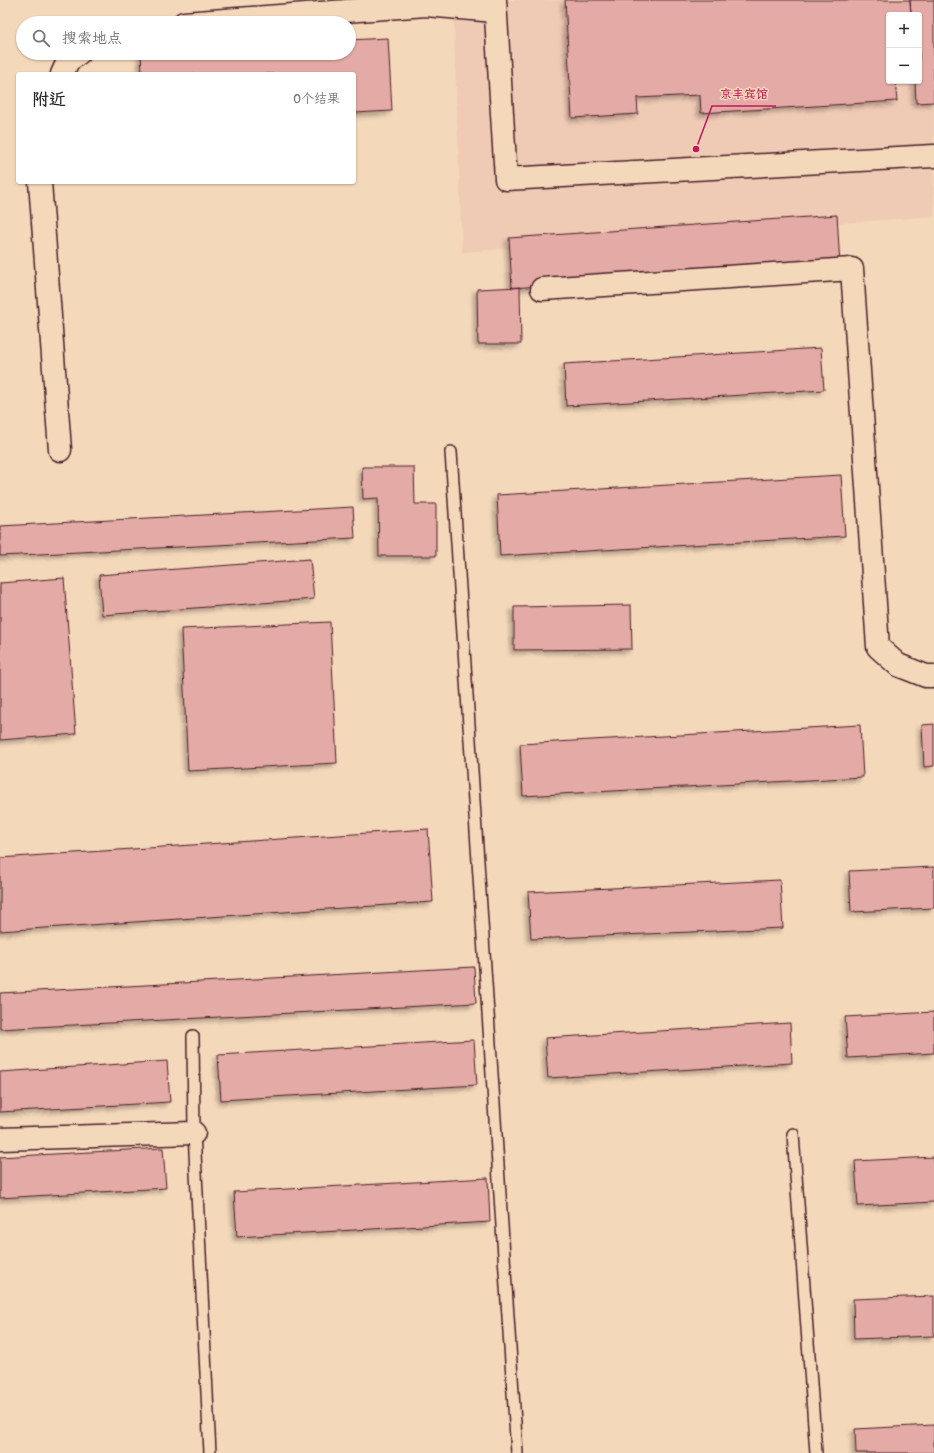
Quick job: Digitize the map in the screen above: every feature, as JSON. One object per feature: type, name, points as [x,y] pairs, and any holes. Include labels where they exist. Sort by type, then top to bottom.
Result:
[{"type":"street","points":[[278,16],[426,5],[495,5],[506,179],[934,156]]},
{"type":"street","points":[[63,72],[70,60]]},
{"type":"street","points":[[40,184],[60,450]]},
{"type":"street","points":[[542,289],[852,269],[878,647],[898,665],[926,676],[934,676]]},
{"type":"street","points":[[0,1139],[194,1133]]},
{"type":"lane","points":[[451,452],[517,1453]]},
{"type":"lane","points":[[193,1036],[194,1133],[210,1453]]},
{"type":"lane","points":[[793,1134],[816,1453]]},
{"type":"shaded area","points":[[453,0],[934,0],[934,216],[462,252]]},
{"type":"building","points":[[565,0],[910,0],[911,12],[886,12],[886,84],[895,84],[897,101],[701,113],[700,95],[637,98],[638,114],[572,118]]},
{"type":"building","points":[[910,0],[934,0],[934,102],[916,103],[915,84],[922,84],[922,12],[911,12]]},
{"type":"building","points":[[388,38],[392,111],[356,113],[356,72],[142,72],[141,60],[356,60],[356,40]]},
{"type":"building","points":[[837,215],[840,265],[512,288],[509,238]]},
{"type":"building","points":[[520,287],[521,344],[478,344],[477,289]]},
{"type":"building","points":[[821,348],[824,390],[566,406],[564,364]]},
{"type":"building","points":[[362,467],[414,467],[415,504],[436,504],[436,556],[379,556],[378,498],[363,499]]},
{"type":"building","points":[[841,475],[845,536],[500,556],[497,495]]},
{"type":"building","points":[[353,507],[355,538],[0,556],[0,526]]},
{"type":"building","points":[[310,559],[314,599],[102,615],[99,575]]},
{"type":"building","points":[[64,578],[76,734],[0,740],[0,583]]},
{"type":"building","points":[[631,605],[632,649],[514,650],[514,607]]},
{"type":"building","points":[[330,622],[337,763],[188,771],[181,629]]},
{"type":"building","points":[[934,724],[934,766],[924,767],[922,725]]},
{"type":"building","points":[[860,725],[863,777],[523,796],[520,744]]},
{"type":"building","points":[[428,829],[433,902],[0,931],[0,858]]},
{"type":"building","points":[[934,867],[934,908],[851,912],[849,871]]},
{"type":"building","points":[[780,880],[783,928],[531,939],[528,892]]},
{"type":"building","points":[[474,967],[476,1003],[0,1029],[0,993]]},
{"type":"building","points":[[934,1012],[934,1053],[848,1058],[845,1017]]},
{"type":"building","points":[[790,1023],[792,1063],[548,1078],[545,1038]]},
{"type":"building","points":[[474,1040],[477,1085],[221,1100],[218,1055]]},
{"type":"building","points":[[167,1061],[170,1102],[0,1112],[0,1072]]},
{"type":"building","points":[[163,1148],[166,1188],[0,1198],[0,1157]]},
{"type":"building","points":[[934,1157],[934,1202],[858,1206],[855,1161]]},
{"type":"building","points":[[488,1178],[490,1222],[237,1237],[234,1192]]},
{"type":"building","points":[[934,1296],[934,1336],[854,1339],[853,1299]]},
{"type":"building","points":[[934,1425],[934,1453],[856,1453],[855,1429]]},
{"type":"place","name":"京丰宾馆","points":[[696,149]]}]
